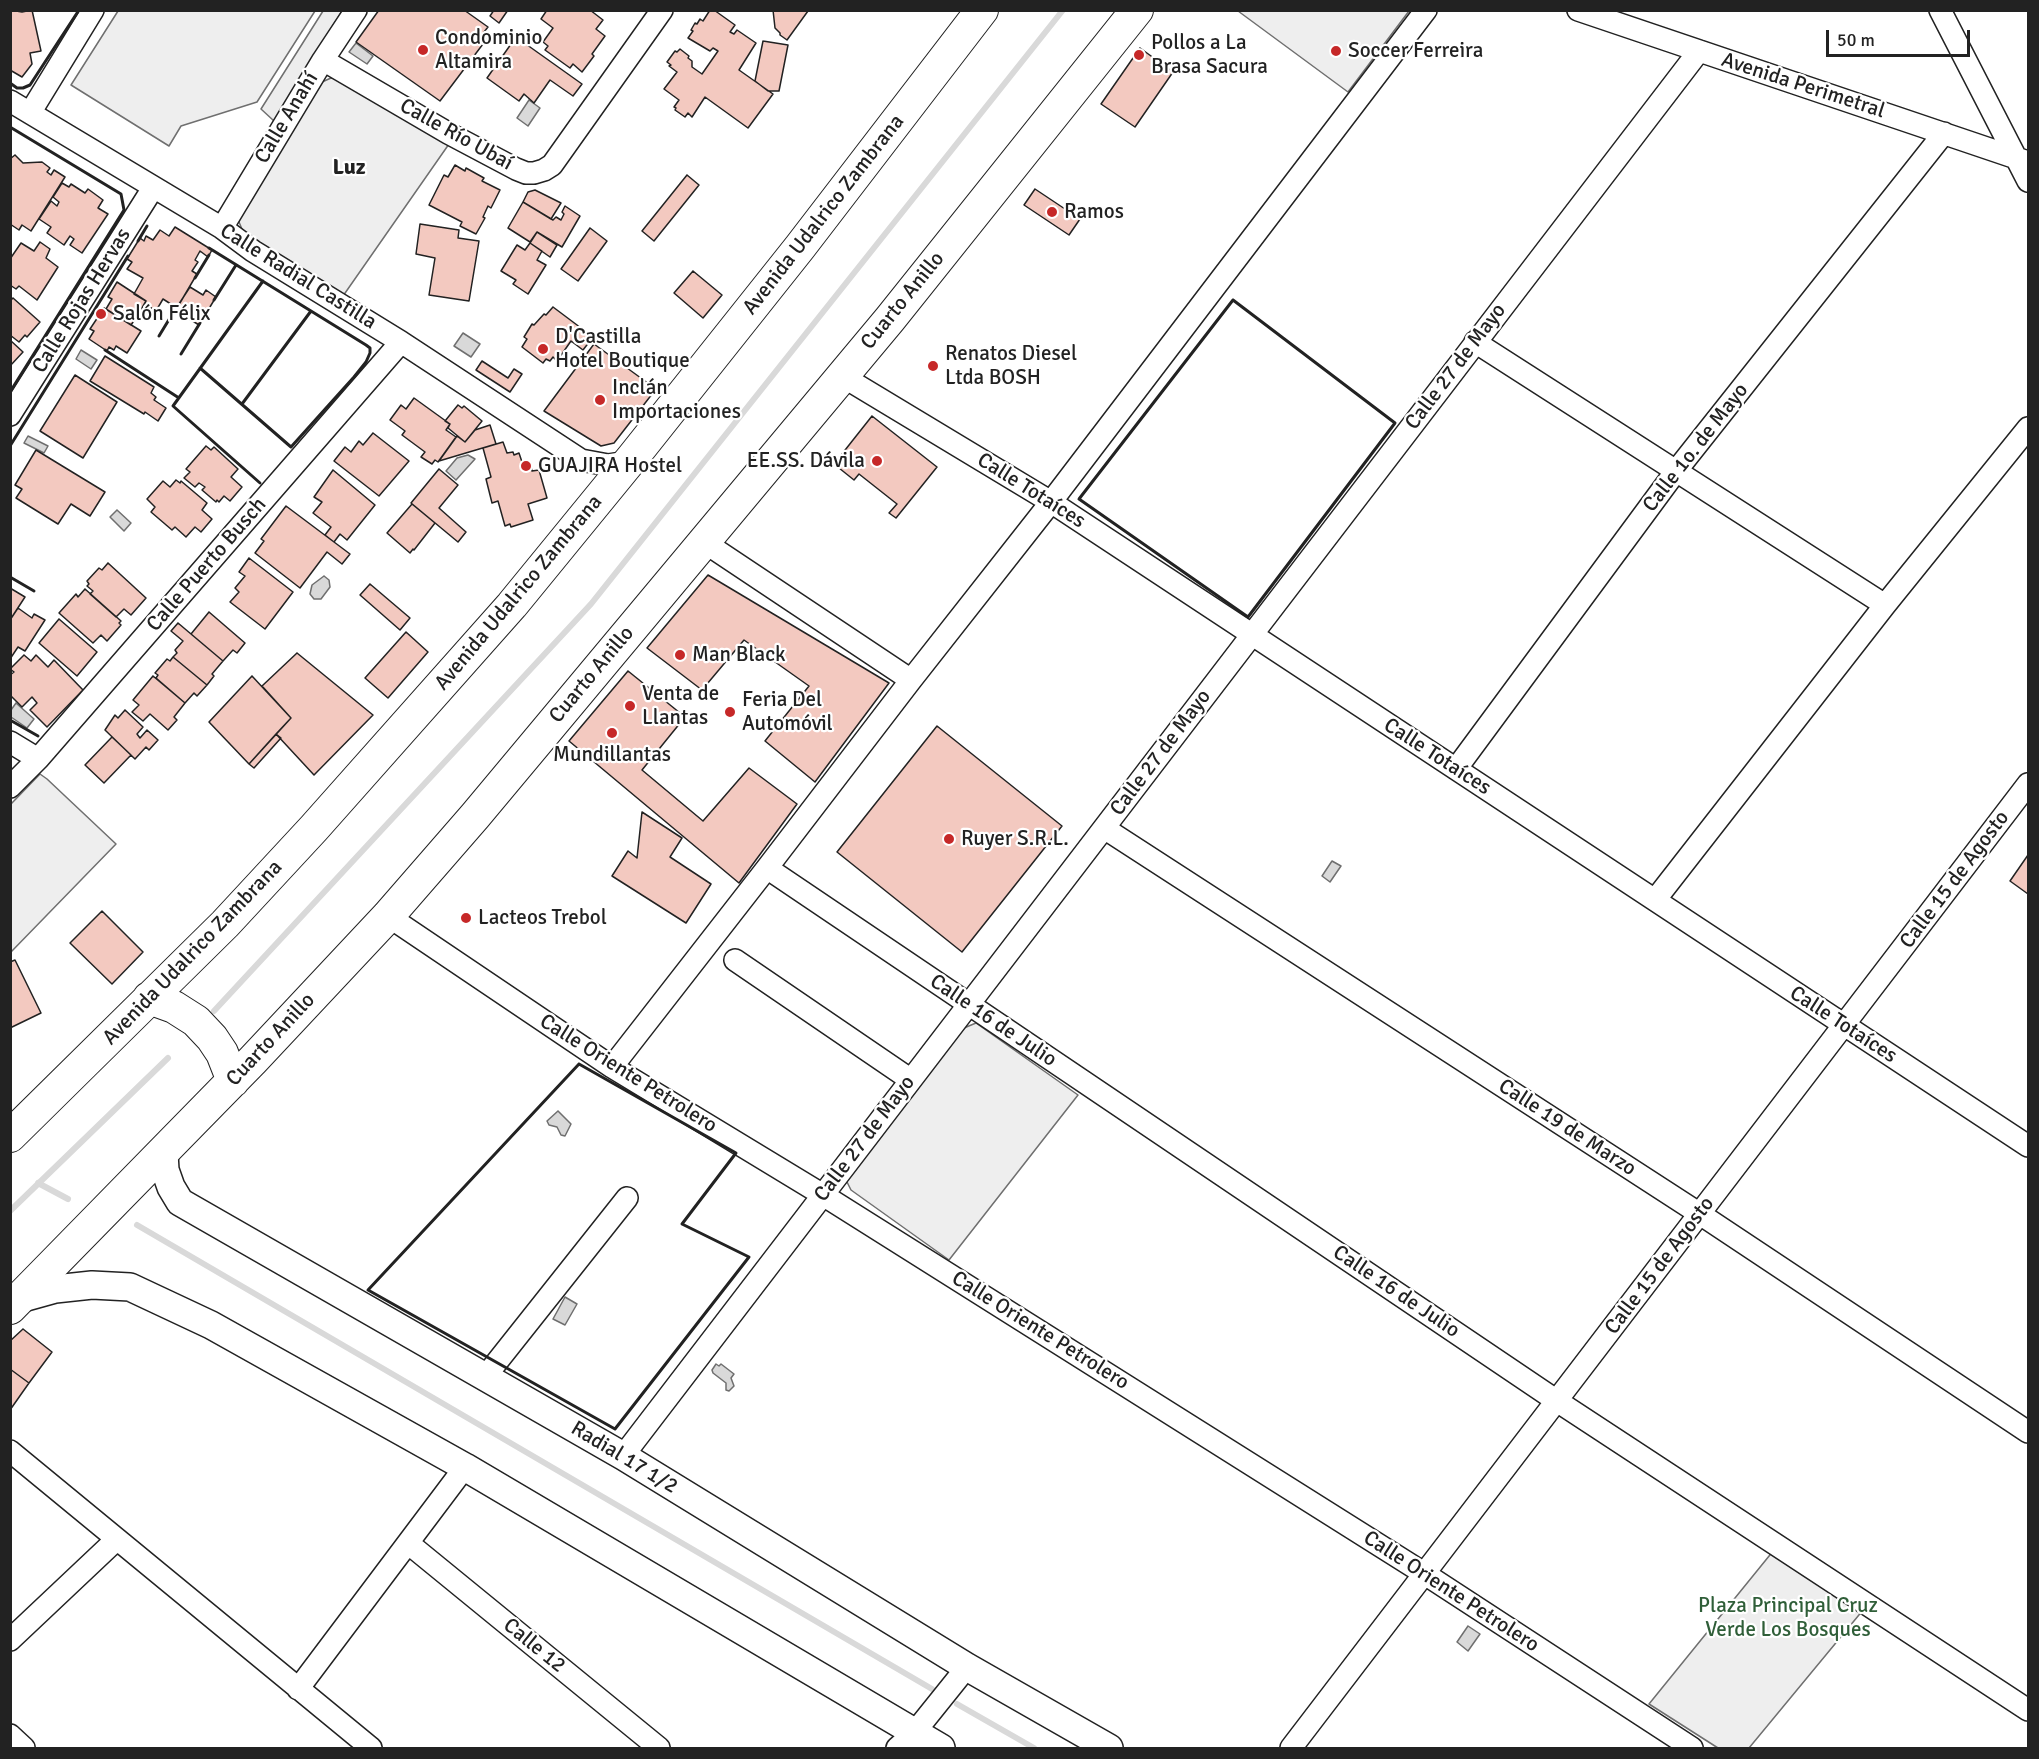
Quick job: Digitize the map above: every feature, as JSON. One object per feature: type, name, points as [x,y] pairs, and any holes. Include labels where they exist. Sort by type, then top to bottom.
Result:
[{"type":"highway","name":"Avenida Udalrico Zambrana","points":[[10,1136],[225,924],[314,828],[512,605],[800,247],[982,10]]},
{"type":"highway","name":"Cuarto Anillo","points":[[15,1303],[164,1153],[227,1067],[388,916],[475,816],[890,319],[1137,10]]},
{"type":"highway","points":[[149,998],[182,1011],[196,1021],[212,1038],[227,1067]]},
{"type":"main road","name":"Radial 17 1/2","points":[[164,1153],[165,1170],[180,1202],[623,1456],[967,1667],[1109,1749]]},
{"type":"main road","points":[[15,1303],[55,1289],[92,1285],[130,1287],[210,1324],[465,1467],[906,1741],[941,1749]]},
{"type":"street","points":[[30,113],[93,10]]},
{"type":"street","name":"Calle Anahí","points":[[222,228],[323,60],[356,10]]},
{"type":"street","name":"Calle Río Ubaí","points":[[323,60],[448,133],[526,173],[534,173],[552,165],[662,10]]},
{"type":"street","points":[[612,1067],[1051,502],[1426,10]]},
{"type":"street","name":"Avenida Perimetral","points":[[1578,10],[2022,160]]},
{"type":"street","points":[[1940,10],[2022,160],[2028,181]]},
{"type":"street","name":"Calle 27 de Mayo","points":[[623,1456],[1699,51]]},
{"type":"street","name":"Calle Radial Castilla","points":[[10,101],[222,228],[253,251],[401,342],[581,460],[608,465],[621,463],[633,457]]},
{"type":"street","name":"Calle 1o. de Mayo","points":[[1456,769],[1676,471],[1944,133]]},
{"type":"street","name":"Calle Rojas Hervas","points":[[10,415],[153,188]]},
{"type":"street","name":"Calle Puerto Busch","points":[[10,787],[38,759],[401,342]]},
{"type":"street","points":[[1475,342],[1885,605]]},
{"type":"street","name":"Calle Totaíces","points":[[842,376],[1051,502],[2028,1146]]},
{"type":"street","points":[[1655,900],[1885,605],[2028,428]]},
{"type":"street","points":[[581,460],[593,480],[596,503]]},
{"type":"street","points":[[704,542],[911,680]]},
{"type":"street","points":[[10,742],[38,759]]},
{"type":"street","name":"Calle 15 de Agosto","points":[[1291,1749],[2028,784]]},
{"type":"street","name":"Calle 19 de Marzo","points":[[1104,828],[1700,1214],[2028,1432]]},
{"type":"street","name":"Calle 16 de Julio","points":[[767,868],[1557,1401],[2028,1710]]},
{"type":"street","name":"Calle Oriente Petrolero","points":[[388,916],[612,1067],[823,1194],[1425,1574],[1692,1749]]},
{"type":"street","points":[[735,960],[910,1080]]},
{"type":"street","points":[[486,1377],[627,1198]]},
{"type":"street","points":[[10,1451],[371,1749]]},
{"type":"street","points":[[298,1689],[465,1467]]},
{"type":"street","points":[[10,1640],[117,1539]]},
{"type":"street","name":"Calle 12","points":[[408,1543],[659,1749]]},
{"type":"street","points":[[906,1741],[967,1667]]},
{"type":"street","points":[[10,1735],[24,1749]]},
{"type":"green space","points":[[118,11],[315,11],[257,102],[181,126],[169,146],[71,85]]},
{"type":"green space","name":"Soccer Ferreira","points":[[1238,11],[1409,11],[1348,92]]},
{"type":"green space","points":[[331,78],[449,144],[343,296],[244,234],[239,222],[240,214],[322,82]]},
{"type":"green space","points":[[40,774],[116,844],[11,952],[11,804]]},
{"type":"green space","points":[[976,1023],[1078,1095],[949,1260],[851,1190],[847,1182],[847,1173],[964,1028]]},
{"type":"green space","name":"Plaza Principal Cruz Verde Los Bosques","points":[[1778,1545],[1868,1604],[1749,1748],[1718,1748],[1649,1704]]},
{"type":"shaded area","points":[[323,11],[342,11],[274,121],[261,109]]},
{"type":"shaded area","points":[[356,43],[373,56],[367,64],[349,52]]},
{"type":"shaded area","points":[[529,100],[540,108],[528,126],[517,118]]},
{"type":"shaded area","points":[[463,333],[480,344],[471,357],[454,346]]},
{"type":"shaded area","points":[[81,350],[97,360],[91,369],[76,359]]},
{"type":"shaded area","points":[[28,436],[48,446],[44,453],[24,443]]},
{"type":"shaded area","points":[[468,455],[475,459],[456,480],[446,471],[457,458]]},
{"type":"shaded area","points":[[117,510],[131,523],[124,531],[110,517]]},
{"type":"shaded area","points":[[324,576],[329,580],[330,587],[321,599],[314,599],[310,594],[312,585]]},
{"type":"shaded area","points":[[16,703],[34,719],[27,728],[11,717],[11,710]]},
{"type":"shaded area","points":[[1332,861],[1341,866],[1330,882],[1322,876]]},
{"type":"shaded area","points":[[558,1111],[571,1124],[565,1136],[547,1121]]},
{"type":"shaded area","points":[[565,1297],[577,1304],[565,1325],[553,1319]]},
{"type":"shaded area","points":[[716,1364],[719,1366],[721,1364],[734,1374],[731,1378],[734,1386],[729,1391],[726,1390],[726,1383],[713,1373],[712,1370]]},
{"type":"shaded area","points":[[1468,1626],[1480,1634],[1468,1651],[1457,1642]]},
{"type":"building","points":[[10,10],[22,12],[32,10],[41,51],[30,53],[32,64],[22,77],[10,70]]},
{"type":"building","name":"Condominio Altamira","points":[[379,10],[464,10],[488,27],[484,32],[489,36],[440,101],[356,42]]},
{"type":"building","points":[[494,10],[508,10],[499,23],[490,16]]},
{"type":"building","points":[[547,10],[590,10],[603,20],[596,29],[605,36],[582,72],[573,64],[570,68],[545,50],[548,46],[543,42],[553,28],[541,19]]},
{"type":"building","points":[[710,10],[714,10],[735,25],[730,32],[734,34],[737,30],[756,43],[739,70],[773,94],[748,128],[705,97],[692,117],[688,113],[685,117],[675,110],[674,107],[679,100],[664,89],[677,72],[667,62],[675,51],[680,49],[689,56],[692,67],[702,74],[718,51],[713,48],[710,51],[688,38],[695,23],[697,24],[700,19],[703,21]]},
{"type":"building","points":[[773,10],[808,11],[787,40],[775,28]]},
{"type":"building","points":[[516,37],[582,84],[573,96],[550,80],[534,103],[524,94],[519,101],[487,78]]},
{"type":"building","points":[[763,41],[788,45],[779,91],[768,91],[755,81]]},
{"type":"building","points":[[1140,48],[1173,72],[1135,127],[1101,104]]},
{"type":"building","points":[[15,155],[23,163],[42,162],[50,168],[47,172],[51,175],[54,170],[65,177],[31,231],[22,225],[19,230],[10,224],[10,159]]},
{"type":"building","points":[[455,165],[484,178],[482,181],[500,190],[491,208],[488,206],[483,217],[485,218],[476,234],[460,226],[462,222],[429,205],[444,175],[448,177]]},
{"type":"building","points":[[687,175],[699,185],[654,241],[642,231]]},
{"type":"building","points":[[62,183],[69,187],[71,184],[85,193],[88,189],[103,200],[98,208],[108,214],[82,253],[70,245],[74,239],[70,236],[64,245],[47,233],[51,227],[39,219],[51,201],[57,206],[59,202],[53,197]]},
{"type":"building","name":"Ramos","points":[[1035,189],[1080,219],[1069,235],[1024,205]]},
{"type":"building","points":[[535,190],[561,203],[551,219],[523,202],[528,192]]},
{"type":"building","points":[[523,202],[553,220],[556,217],[561,220],[565,206],[580,216],[562,247],[537,232],[530,242],[508,228]]},
{"type":"building","points":[[420,224],[459,230],[458,238],[479,241],[469,301],[429,295],[435,258],[416,254]]},
{"type":"building","points":[[175,227],[212,250],[208,257],[200,251],[195,260],[198,262],[192,271],[197,274],[177,308],[163,299],[156,311],[134,294],[143,278],[127,269],[132,262],[127,259],[140,238],[144,241],[146,236],[153,240],[160,230],[169,236]]},
{"type":"building","points":[[590,228],[607,241],[578,281],[561,269]]},
{"type":"building","points":[[537,232],[557,245],[550,257],[530,243]]},
{"type":"building","points":[[40,242],[50,249],[46,258],[58,267],[37,300],[19,286],[16,289],[10,285],[10,259],[21,243],[34,251]]},
{"type":"building","points":[[530,243],[542,251],[537,260],[546,265],[528,294],[513,284],[516,280],[501,271],[517,245],[525,250]]},
{"type":"building","points":[[693,271],[722,295],[703,318],[674,293]]},
{"type":"building","points":[[117,282],[146,301],[139,313],[136,310],[134,312],[138,315],[131,325],[106,309],[112,299],[108,297]]},
{"type":"building","points":[[190,287],[203,295],[206,290],[216,297],[199,325],[175,310]]},
{"type":"building","points":[[13,298],[40,322],[27,337],[25,335],[19,342],[10,335],[10,301]]},
{"type":"building","points":[[553,307],[593,337],[583,350],[571,341],[557,361],[553,357],[550,361],[546,359],[543,363],[522,347],[527,339],[524,337],[532,324],[534,325]]},
{"type":"building","points":[[104,308],[141,331],[127,353],[116,346],[114,350],[109,347],[107,351],[89,339],[94,331],[90,329]]},
{"type":"building","points":[[10,340],[23,352],[10,366]]},
{"type":"building","name":"Inclán Importaciones","points":[[594,344],[656,389],[614,443],[601,446],[544,411]]},
{"type":"building","points":[[105,356],[154,387],[151,393],[156,397],[154,400],[166,408],[158,421],[90,381]]},
{"type":"building","points":[[482,361],[508,378],[514,369],[522,374],[510,392],[476,370]]},
{"type":"building","points":[[75,375],[117,402],[83,458],[40,431]]},
{"type":"building","points":[[414,398],[450,424],[446,430],[456,437],[438,462],[435,460],[432,464],[421,457],[425,452],[402,435],[405,431],[390,420],[401,405],[406,409]]},
{"type":"building","points":[[458,405],[462,408],[464,406],[482,421],[465,442],[448,428],[450,424],[445,421]]},
{"type":"building","points":[[872,416],[937,467],[896,518],[889,513],[897,504],[859,474],[854,480],[834,464]]},
{"type":"building","points":[[490,425],[496,444],[439,461],[457,436],[465,442],[475,430]]},
{"type":"building","points":[[373,433],[409,461],[379,496],[334,461],[345,447],[351,452],[359,441],[363,445]]},
{"type":"building","points":[[503,442],[507,453],[513,452],[514,455],[519,453],[523,465],[530,463],[532,471],[539,470],[547,498],[528,504],[533,520],[511,527],[510,524],[505,526],[498,501],[492,503],[486,479],[491,477],[483,448]]},
{"type":"building","points":[[206,446],[211,450],[214,447],[238,469],[231,477],[242,487],[230,501],[224,496],[216,502],[202,490],[205,487],[199,483],[195,487],[184,478],[190,472],[186,469]]},
{"type":"building","points":[[36,450],[105,492],[90,516],[71,504],[58,524],[16,498],[22,489],[15,485]]},
{"type":"building","points":[[439,469],[458,485],[439,508],[466,532],[458,542],[411,503]]},
{"type":"building","points":[[333,470],[375,505],[347,540],[340,534],[334,542],[325,535],[331,527],[313,513],[322,502],[314,497]]},
{"type":"building","points":[[176,480],[180,483],[181,481],[207,503],[202,510],[212,519],[201,532],[195,527],[186,537],[175,527],[172,530],[151,512],[155,507],[147,499],[163,481],[170,487]]},
{"type":"building","points":[[412,504],[435,523],[410,553],[387,533]]},
{"type":"building","points":[[286,506],[350,554],[342,564],[327,552],[300,588],[255,553],[264,541],[261,539]]},
{"type":"building","points":[[249,558],[293,592],[265,629],[230,602],[239,592],[235,588],[245,576],[239,572]]},
{"type":"building","points":[[108,563],[146,598],[131,615],[124,609],[116,617],[90,594],[93,591],[87,586],[89,584],[87,581],[99,568],[102,570]]},
{"type":"building","points":[[708,575],[889,683],[815,782],[765,741],[809,686],[744,640],[702,690],[647,648]]},
{"type":"building","points":[[370,584],[410,618],[400,630],[360,595]]},
{"type":"building","points":[[10,588],[25,597],[10,620]]},
{"type":"building","points":[[85,589],[121,621],[119,623],[121,625],[107,641],[101,635],[93,643],[59,613],[76,594],[78,597]]},
{"type":"building","points":[[18,608],[32,618],[34,614],[45,620],[25,651],[18,647],[10,659],[10,620]]},
{"type":"building","points":[[209,612],[245,643],[237,653],[233,650],[223,661],[191,634]]},
{"type":"building","points":[[59,619],[97,652],[77,676],[39,643]]},
{"type":"building","points":[[178,623],[223,661],[212,674],[214,676],[207,685],[173,657],[177,653],[175,650],[183,641],[171,631]]},
{"type":"building","points":[[406,632],[428,652],[388,698],[365,678]]},
{"type":"building","points":[[297,653],[373,715],[314,775],[276,734],[291,718],[262,686]]},
{"type":"building","points":[[24,655],[31,661],[36,655],[48,667],[54,660],[83,690],[47,727],[30,710],[37,703],[32,697],[22,707],[10,695],[10,675],[14,672],[10,669]]},
{"type":"building","points":[[173,657],[207,685],[197,696],[194,693],[185,703],[156,678],[158,675],[155,673],[167,659],[170,661]]},
{"type":"building","points":[[628,671],[685,717],[642,770],[703,821],[749,768],[797,804],[739,883],[569,741]]},
{"type":"building","points":[[153,676],[185,703],[174,717],[177,720],[168,730],[150,714],[143,721],[132,712],[139,705],[133,700]]},
{"type":"building","points":[[252,676],[291,718],[249,764],[209,722]]},
{"type":"building","points":[[125,710],[143,727],[137,734],[140,738],[147,730],[158,740],[149,750],[146,747],[135,759],[105,730],[115,715],[118,718]]},
{"type":"building","name":"Ruyer S.R.L.","points":[[937,726],[1062,826],[962,952],[837,852]]},
{"type":"building","points":[[276,734],[281,738],[254,768],[249,764]]},
{"type":"building","points":[[112,737],[131,755],[104,783],[85,765]]},
{"type":"building","points":[[642,812],[682,838],[670,857],[711,884],[686,923],[612,876],[628,851],[637,858]]},
{"type":"building","points":[[2028,855],[2028,894],[2010,881]]},
{"type":"building","points":[[102,911],[143,952],[112,984],[70,943]]},
{"type":"building","points":[[15,960],[41,1013],[10,1028],[10,962]]},
{"type":"building","points":[[23,1329],[52,1352],[29,1383],[10,1369],[10,1341]]},
{"type":"building","points":[[10,1369],[29,1383],[10,1410]]},
{"type":"waterway","points":[[214,1011],[591,604],[1063,10]]},
{"type":"waterway","points":[[10,1211],[168,1058]]},
{"type":"waterway","points":[[38,1183],[68,1199]]},
{"type":"waterway","points":[[137,1225],[932,1689]]},
{"type":"waterway","points":[[957,1704],[1034,1748]]},
{"type":"wall","points":[[10,83],[17,88],[30,85],[79,10]]},
{"type":"wall","points":[[10,127],[121,194],[124,210],[10,392]]},
{"type":"wall","points":[[138,241],[147,226]]},
{"type":"wall","points":[[200,368],[291,447],[354,377],[370,353],[370,348],[366,345],[209,248]]},
{"type":"wall","points":[[195,278],[209,255]]},
{"type":"wall","points":[[10,446],[128,256]]},
{"type":"wall","points":[[214,300],[236,265]]},
{"type":"wall","points":[[260,483],[173,406],[263,281]]},
{"type":"wall","points":[[1233,300],[1395,423],[1248,617],[1079,499],[1233,300]]},
{"type":"wall","points":[[159,336],[176,308]]},
{"type":"wall","points":[[242,404],[311,311]]},
{"type":"wall","points":[[181,354],[200,323]]},
{"type":"wall","points":[[105,350],[179,398]]},
{"type":"wall","points":[[10,577],[34,591]]},
{"type":"wall","points":[[10,720],[38,736]]},
{"type":"wall","points":[[579,1064],[736,1153],[682,1224],[749,1257],[615,1429],[368,1290],[579,1064]]},
{"type":"place","name":"Condominio Altamira","points":[[423,50]]},
{"type":"place","name":"Soccer Ferreira","points":[[1336,51]]},
{"type":"place","name":"Pollos a La Brasa Sacura","points":[[1139,55]]},
{"type":"place","name":"Ramos","points":[[1052,212]]},
{"type":"place","name":"Salón Félix","points":[[101,314]]},
{"type":"place","name":"D'Castilla Hotel Boutique","points":[[543,349]]},
{"type":"place","name":"Renatos Diesel Ltda BOSH","points":[[933,366]]},
{"type":"place","name":"Inclán Importaciones","points":[[600,400]]},
{"type":"place","name":"EE.SS. Dávila","points":[[877,461]]},
{"type":"place","name":"GUAJIRA Hostel","points":[[526,466]]},
{"type":"place","name":"Man Black","points":[[680,655]]},
{"type":"place","name":"Venta de Llantas","points":[[630,706]]},
{"type":"place","name":"Feria Del Automóvil","points":[[730,712]]},
{"type":"place","name":"Mundillantas","points":[[612,733]]},
{"type":"place","name":"Ruyer S.R.L.","points":[[949,839]]},
{"type":"place","name":"Lacteos Trebol","points":[[466,918]]},
{"type":"district","name":"Luz","points":[[349,168]]}]
